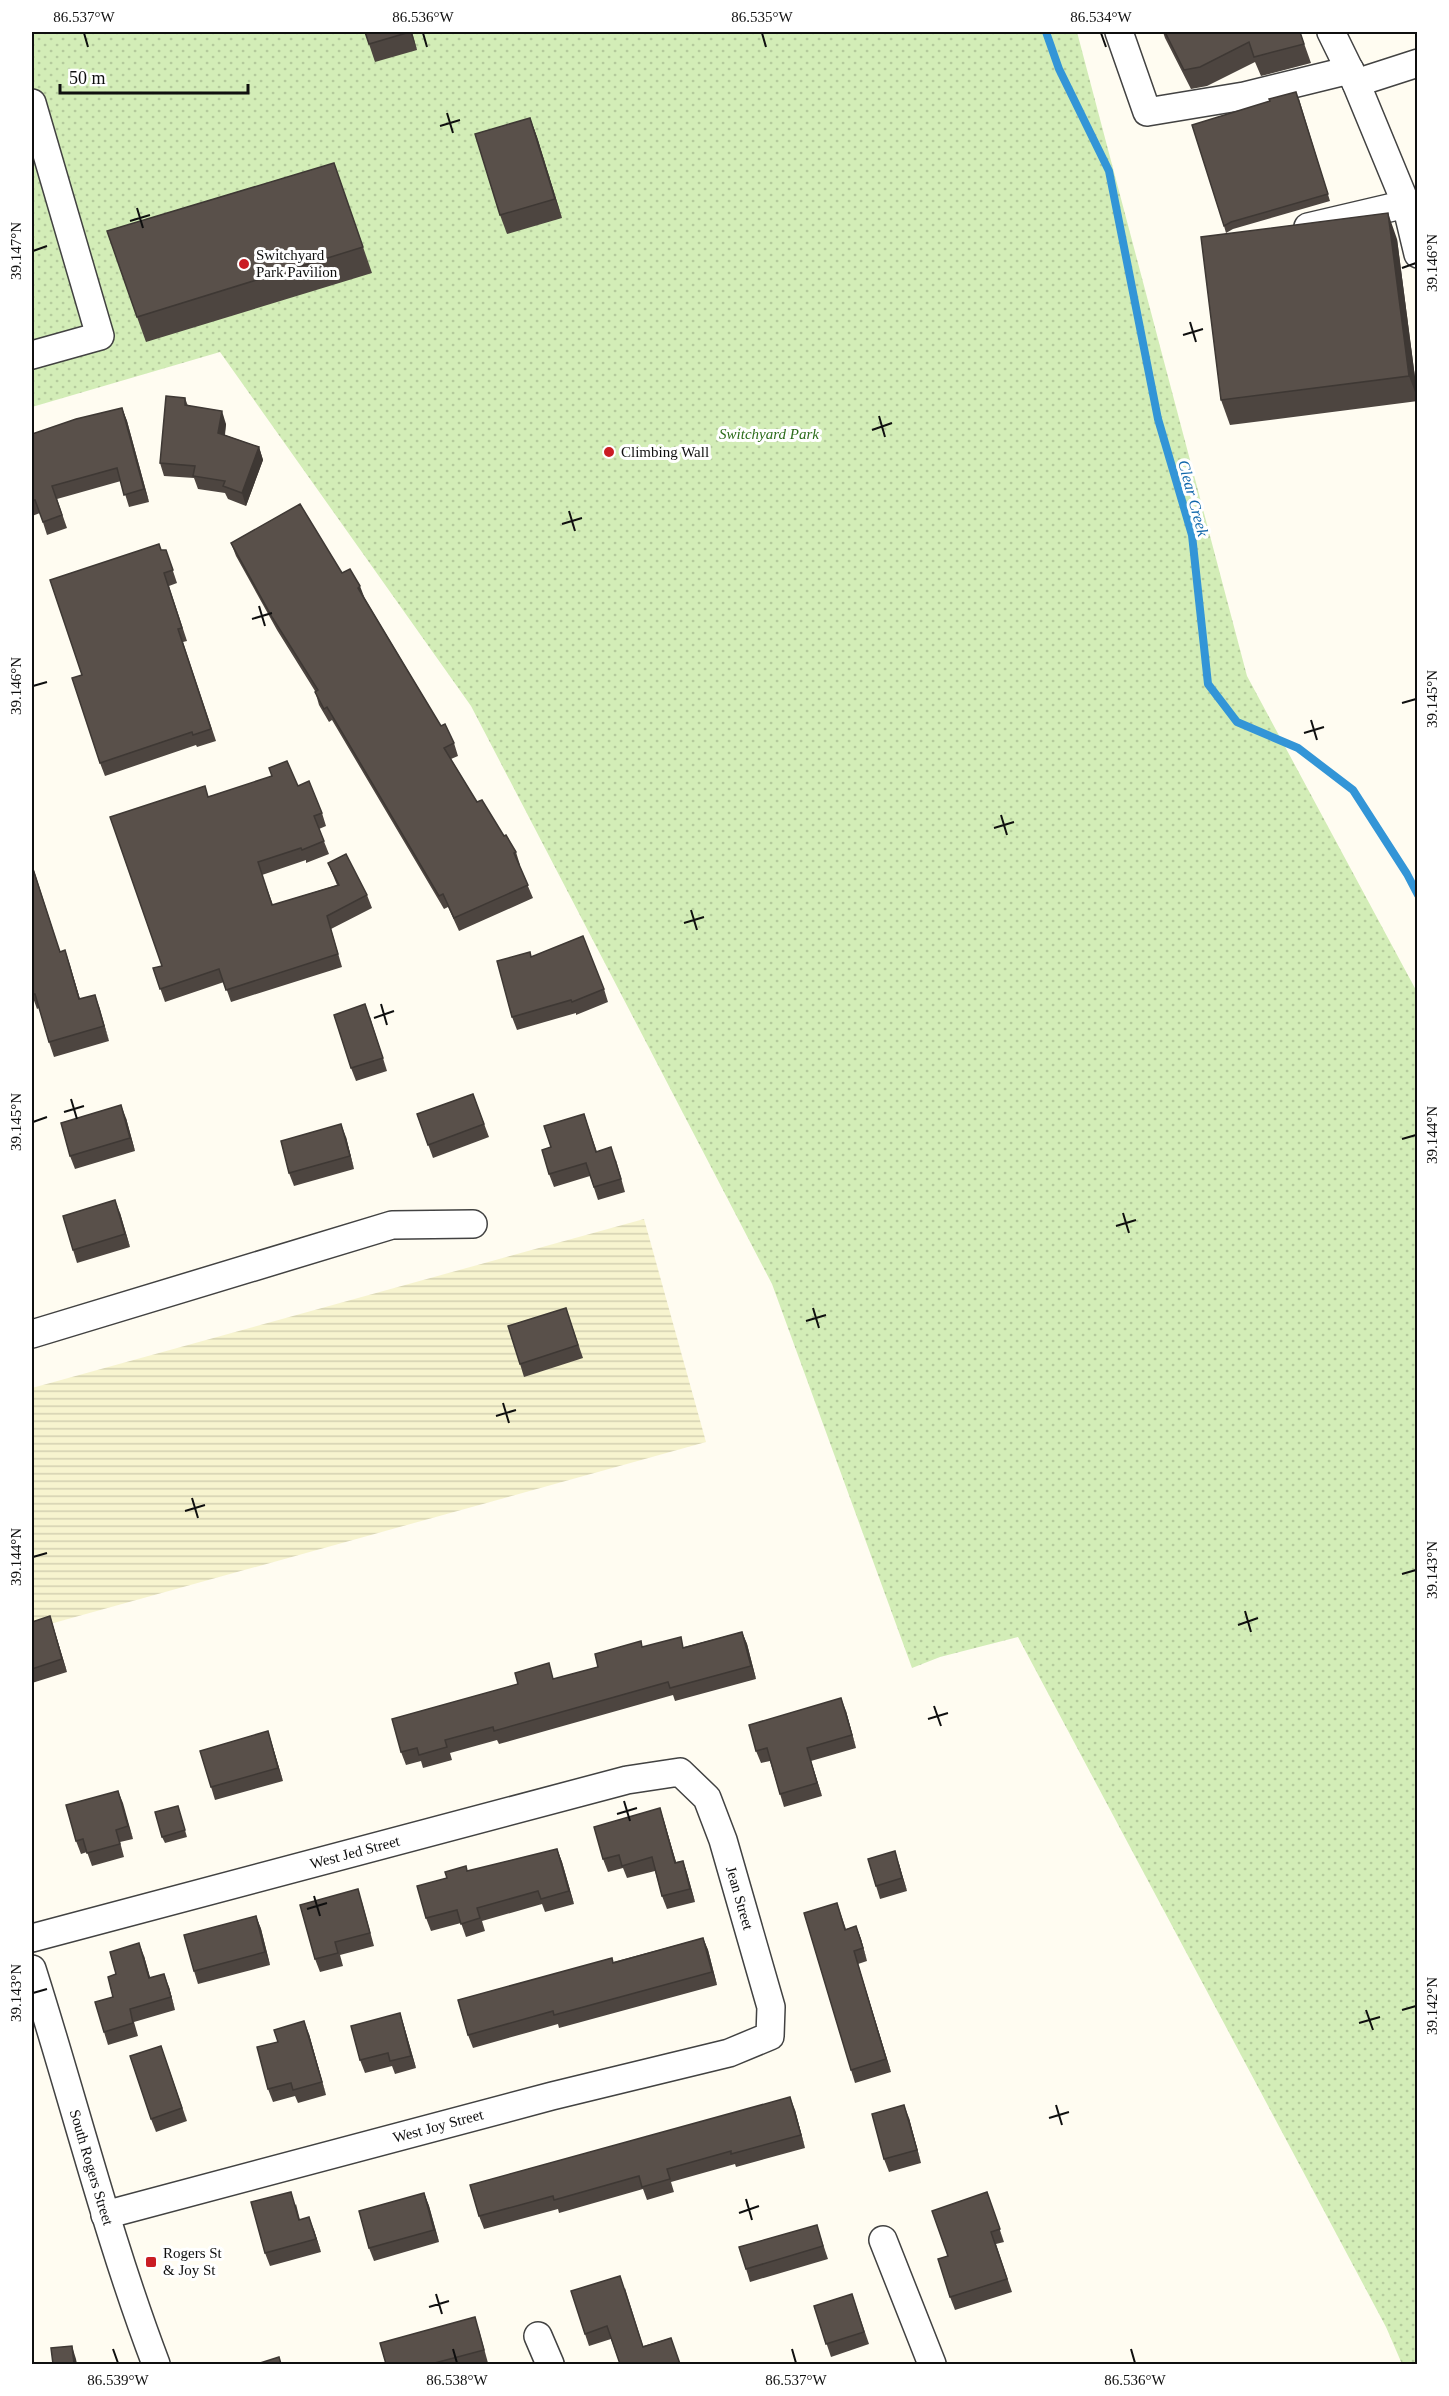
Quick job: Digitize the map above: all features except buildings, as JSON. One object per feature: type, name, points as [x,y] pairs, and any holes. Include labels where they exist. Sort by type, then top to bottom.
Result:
[{"type":"street","points":[[1119,32],[1147,112],[1418,63]]},
{"type":"street","points":[[1331,32],[1353,76],[1406,204],[1418,254]]},
{"type":"street","points":[[32,103],[100,336],[32,355]]},
{"type":"street","points":[[1282,233],[1406,204]]},
{"type":"street","points":[[32,1334],[393,1225],[472,1224]]},
{"type":"street","name":"West Jed Street","points":[[32,1938],[627,1780],[680,1772]]},
{"type":"street","name":"Jean Street","points":[[680,1772],[707,1798],[723,1839],[771,2007],[770,2036]]},
{"type":"street","name":"South Rogers Street","points":[[34,1987],[105,2215],[156,2364]]},
{"type":"street","name":"West Joy Street","points":[[105,2215],[552,2096],[729,2053],[770,2036]]},
{"type":"street","points":[[883,2240],[932,2364]]},
{"type":"street","points":[[538,2336],[550,2364]]},
{"type":"shaded area","points":[[644,1219],[706,1442],[32,1629],[32,1388]]},
{"type":"green space","name":"Switchyard Park","points":[[32,32],[1077,32],[1247,676],[1417,992],[1417,2364],[1402,2364],[1386,2327],[1018,1637],[940,1657],[912,1668],[772,1284],[471,706],[220,352],[32,407]]},
{"type":"waterway","name":"Clear Creek","points":[[1046,32],[1059,69],[1109,171],[1158,419],[1192,535],[1208,684],[1237,722],[1298,748],[1353,790],[1418,895]]},
{"type":"place","name":"Switchyard Park Pavilion","points":[[244,264]]},
{"type":"place","name":"Climbing Wall","points":[[609,452]]},
{"type":"place","name":"Rogers St & Joy St","points":[[151,2262]]}]
